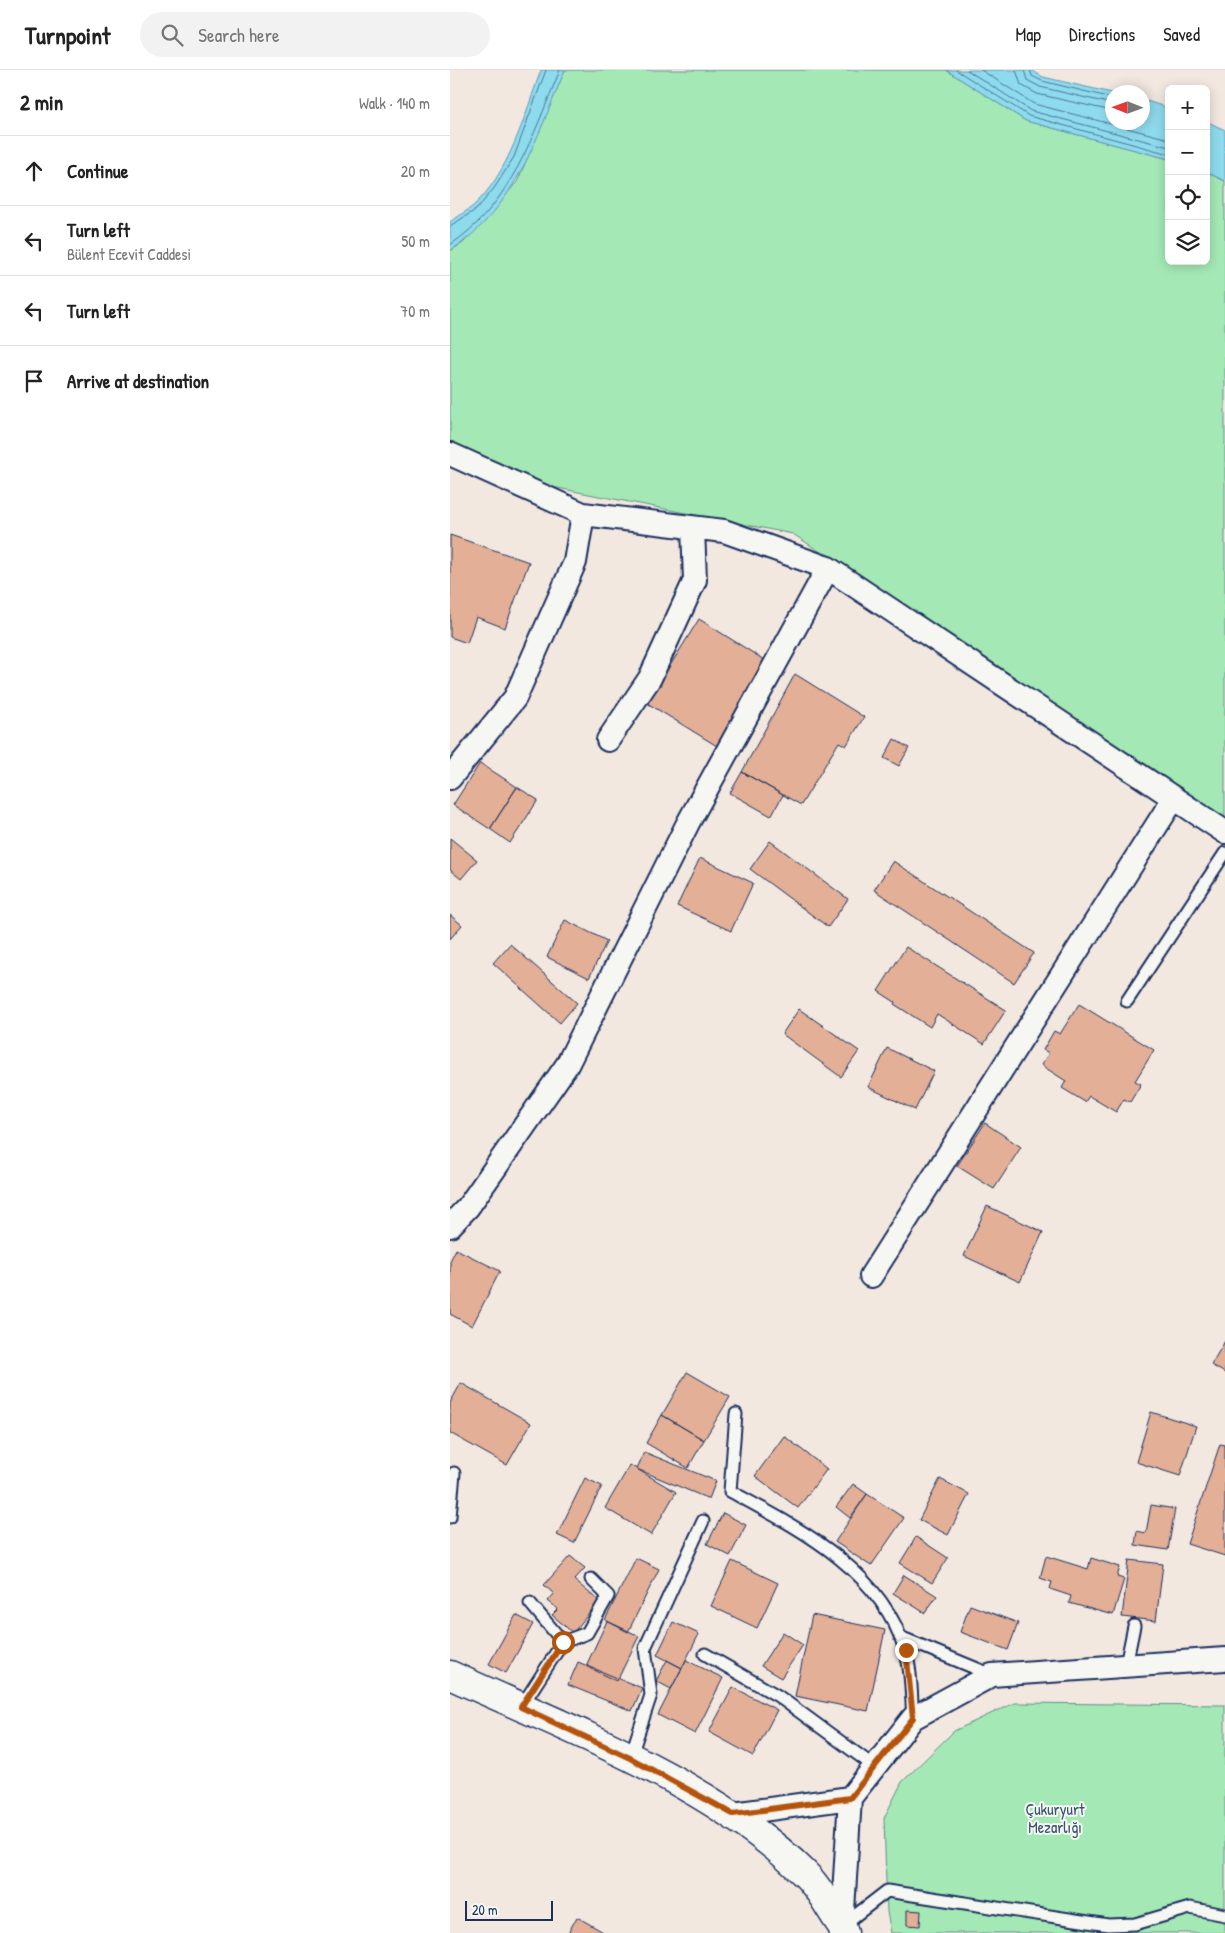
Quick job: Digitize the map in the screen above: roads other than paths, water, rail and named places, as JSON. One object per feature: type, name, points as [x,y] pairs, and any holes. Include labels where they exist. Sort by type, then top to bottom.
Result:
[{"type":"main road","points":[[450,1675],[630,1758],[733,1814],[806,1874],[843,1930]]},
{"type":"street","points":[[450,454],[583,514],[724,531],[828,568],[1225,832]]},
{"type":"street","points":[[450,778],[515,698],[575,562],[583,514]]},
{"type":"street","points":[[608,740],[650,678],[694,580],[692,528]]},
{"type":"street","points":[[450,1226],[468,1207],[567,1066],[688,823],[828,568]]},
{"type":"street","points":[[871,1276],[1174,798]]},
{"type":"street","points":[[843,1930],[850,1798],[913,1718],[992,1675],[1224,1656]]},
{"type":"street","points":[[733,1814],[850,1798]]},
{"type":"lane","points":[[1127,1001],[1225,853]]},
{"type":"lane","points":[[736,1414],[730,1491],[804,1531],[852,1570],[884,1603],[906,1650],[913,1718]]},
{"type":"lane","points":[[450,1517],[454,1472]]},
{"type":"lane","points":[[630,1758],[651,1695],[645,1648],[704,1521]]},
{"type":"lane","points":[[521,1707],[563,1642],[587,1633],[608,1596],[591,1579]]},
{"type":"lane","points":[[530,1604],[563,1642]]},
{"type":"lane","points":[[1126,1664],[1134,1626]]},
{"type":"lane","points":[[900,1637],[992,1675]]},
{"type":"lane","points":[[705,1654],[778,1696],[875,1767]]},
{"type":"lane","points":[[843,1930],[887,1891],[1108,1925],[1134,1924],[1190,1908],[1225,1915]]},
{"type":"water","points":[[541,70],[565,70],[521,170],[508,193],[492,214],[473,234],[450,251],[450,222],[472,207],[485,194],[496,178],[506,161],[522,124]]},
{"type":"water","points":[[946,70],[1031,70],[1043,77],[1105,91],[1105,130],[1150,130],[1150,102],[1165,107],[1165,158],[1026,121]]},
{"type":"water","points":[[1210,123],[1225,130],[1225,181],[1210,174]]},
{"type":"park label","name":"Çukuryurt Mezarlığı","points":[[1055,1818]]}]
